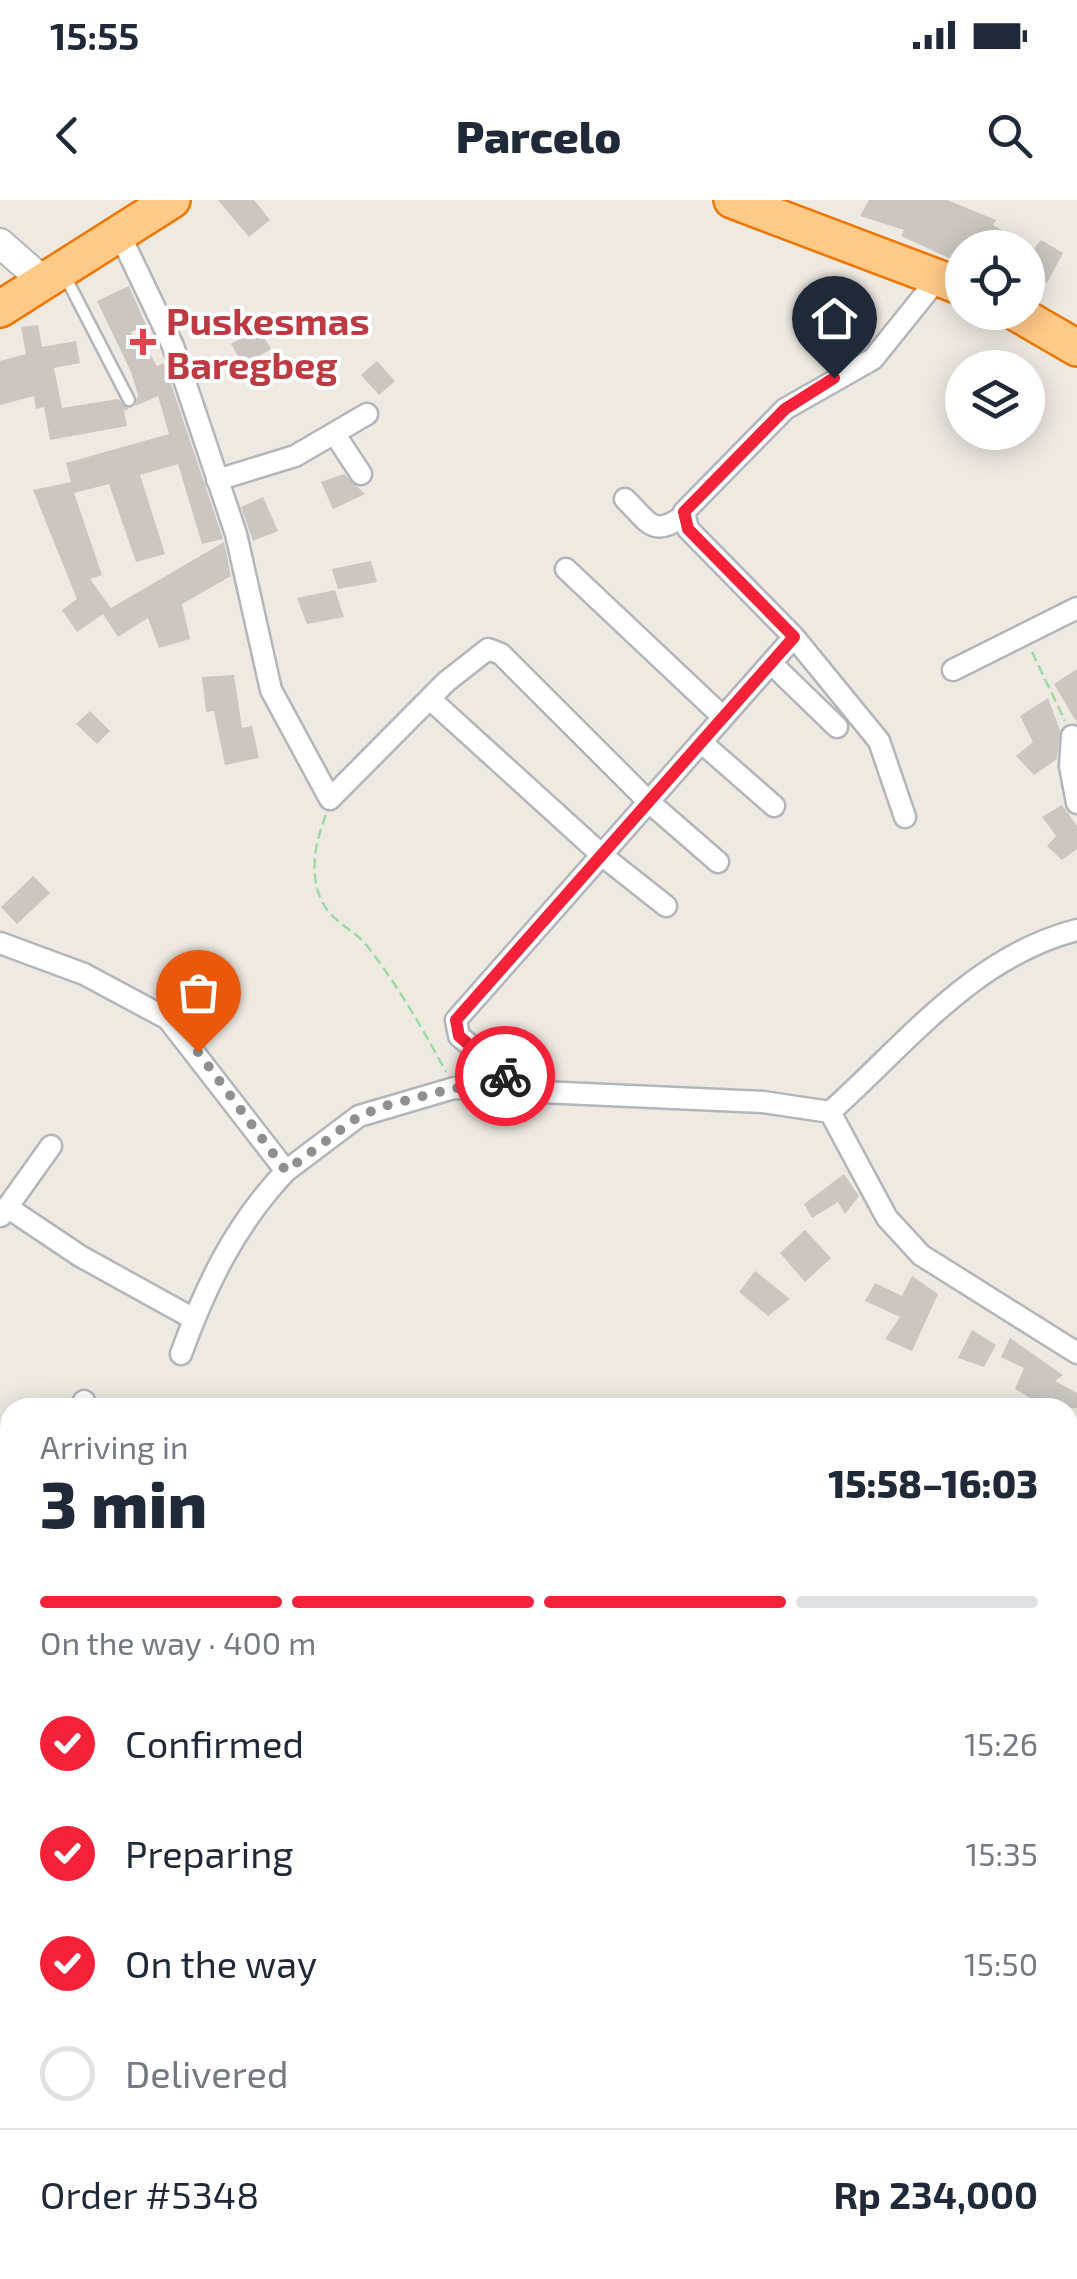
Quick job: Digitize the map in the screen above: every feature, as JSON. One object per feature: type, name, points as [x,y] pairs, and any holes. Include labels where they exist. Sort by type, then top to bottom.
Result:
[{"type":"highway","points":[[0,309],[172,200]]},
{"type":"highway","points":[[732,200],[945,280]]},
{"type":"highway","points":[[1045,329],[1077,348]]},
{"type":"main road","points":[[0,243],[52,275]]},
{"type":"street","points":[[120,235],[174,346],[236,534],[272,690],[330,799],[430,700],[481,654],[495,650],[650,802],[718,862]]},
{"type":"street","points":[[625,500],[655,528],[664,529],[682,517],[704,488],[785,409],[873,359],[945,288]]},
{"type":"street","points":[[217,480],[295,456],[336,436],[368,414]]},
{"type":"street","points":[[336,436],[361,474]]},
{"type":"street","points":[[682,517],[721,565],[794,637],[879,741],[905,817]]},
{"type":"street","points":[[566,569],[723,718]]},
{"type":"street","points":[[953,670],[1076,611]]},
{"type":"street","points":[[522,1088],[459,1036],[454,1024],[604,858],[794,637]]},
{"type":"street","points":[[772,665],[837,728]]},
{"type":"street","points":[[430,700],[604,858],[666,906]]},
{"type":"street","points":[[1072,736],[1076,795]]},
{"type":"street","points":[[701,742],[774,806]]},
{"type":"street","points":[[830,1112],[996,962],[1032,942],[1077,930]]},
{"type":"street","points":[[0,942],[84,974],[168,1018],[286,1171]]},
{"type":"street","points":[[181,1354],[222,1256],[253,1206],[286,1171],[359,1116],[454,1088],[522,1088],[763,1102],[830,1112]]},
{"type":"street","points":[[830,1112],[887,1218],[920,1255],[1077,1353]]},
{"type":"street","points":[[50,1146],[3,1213],[194,1319]]},
{"type":"lane","points":[[52,275],[129,400]]},
{"type":"path","points":[[1024,634],[1072,736]]},
{"type":"path","points":[[330,799],[316,838],[314,873],[327,910],[366,944],[424,1030],[454,1088]]},
{"type":"building","points":[[218,200],[254,200],[270,220],[249,237]]},
{"type":"building","points":[[869,200],[947,200],[996,220],[993,225],[1002,230],[945,230],[945,256],[901,236],[904,230],[860,216]]},
{"type":"building","points":[[1045,242],[1063,253],[1045,282]]},
{"type":"building","points":[[129,286],[146,325],[131,332],[141,354],[148,351],[157,366],[164,363],[223,539],[202,544],[178,464],[140,475],[165,554],[136,562],[109,484],[74,493],[102,575],[90,579],[111,608],[224,542],[231,576],[182,604],[190,639],[159,648],[148,618],[118,637],[103,614],[77,632],[62,610],[77,599],[33,490],[71,482],[66,463],[169,434],[158,396],[135,406],[138,395],[131,372],[97,301]]},
{"type":"building","points":[[38,325],[42,347],[76,341],[80,363],[54,368],[62,408],[118,399],[129,409],[124,411],[127,426],[50,440],[44,407],[36,409],[34,396],[0,405],[0,361],[26,354],[21,327]]},
{"type":"building","points":[[258,328],[271,349],[243,365],[231,344]]},
{"type":"building","points":[[377,361],[395,381],[379,395],[361,375]]},
{"type":"building","points":[[344,474],[365,494],[333,509],[321,482]]},
{"type":"building","points":[[263,497],[278,531],[253,541],[241,507]]},
{"type":"building","points":[[371,561],[377,582],[338,589],[332,569]]},
{"type":"building","points":[[335,590],[344,617],[307,624],[297,598]]},
{"type":"building","points":[[1077,669],[1077,723],[1054,684]]},
{"type":"building","points":[[234,675],[242,728],[252,726],[259,758],[225,765],[214,711],[206,712],[202,677]]},
{"type":"building","points":[[1048,698],[1060,730],[1057,759],[1034,775],[1016,756],[1033,742],[1020,716]]},
{"type":"building","points":[[90,711],[110,731],[97,744],[76,724]]},
{"type":"building","points":[[1062,805],[1077,826],[1077,849],[1062,860],[1047,846],[1056,836],[1042,817]]},
{"type":"building","points":[[33,876],[50,893],[17,924],[1,907]]},
{"type":"building","points":[[844,1174],[859,1196],[845,1214],[838,1202],[812,1218],[804,1204]]},
{"type":"building","points":[[805,1230],[831,1258],[805,1282],[780,1253]]},
{"type":"building","points":[[755,1271],[790,1299],[768,1316],[739,1292]]},
{"type":"building","points":[[912,1276],[938,1294],[912,1351],[885,1339],[900,1317],[865,1301],[875,1283],[902,1296]]},
{"type":"building","points":[[972,1330],[996,1345],[984,1367],[958,1358]]},
{"type":"building","points":[[1010,1338],[1063,1375],[1055,1381],[1077,1393],[1077,1398],[1030,1398],[1015,1389],[1024,1368],[1001,1357]]},
{"type":"way so far","points":[[198,1052],[286,1171],[359,1116],[454,1088],[522,1088],[505,1076]]},
{"type":"place","name":"Puskesmas Baregbeg","points":[[143,342]]},
{"type":"route","points":[[505,1076],[459,1036],[454,1030],[456,1020],[604,858],[794,637],[688,529],[682,517],[684,512],[785,409],[834,378]]}]
